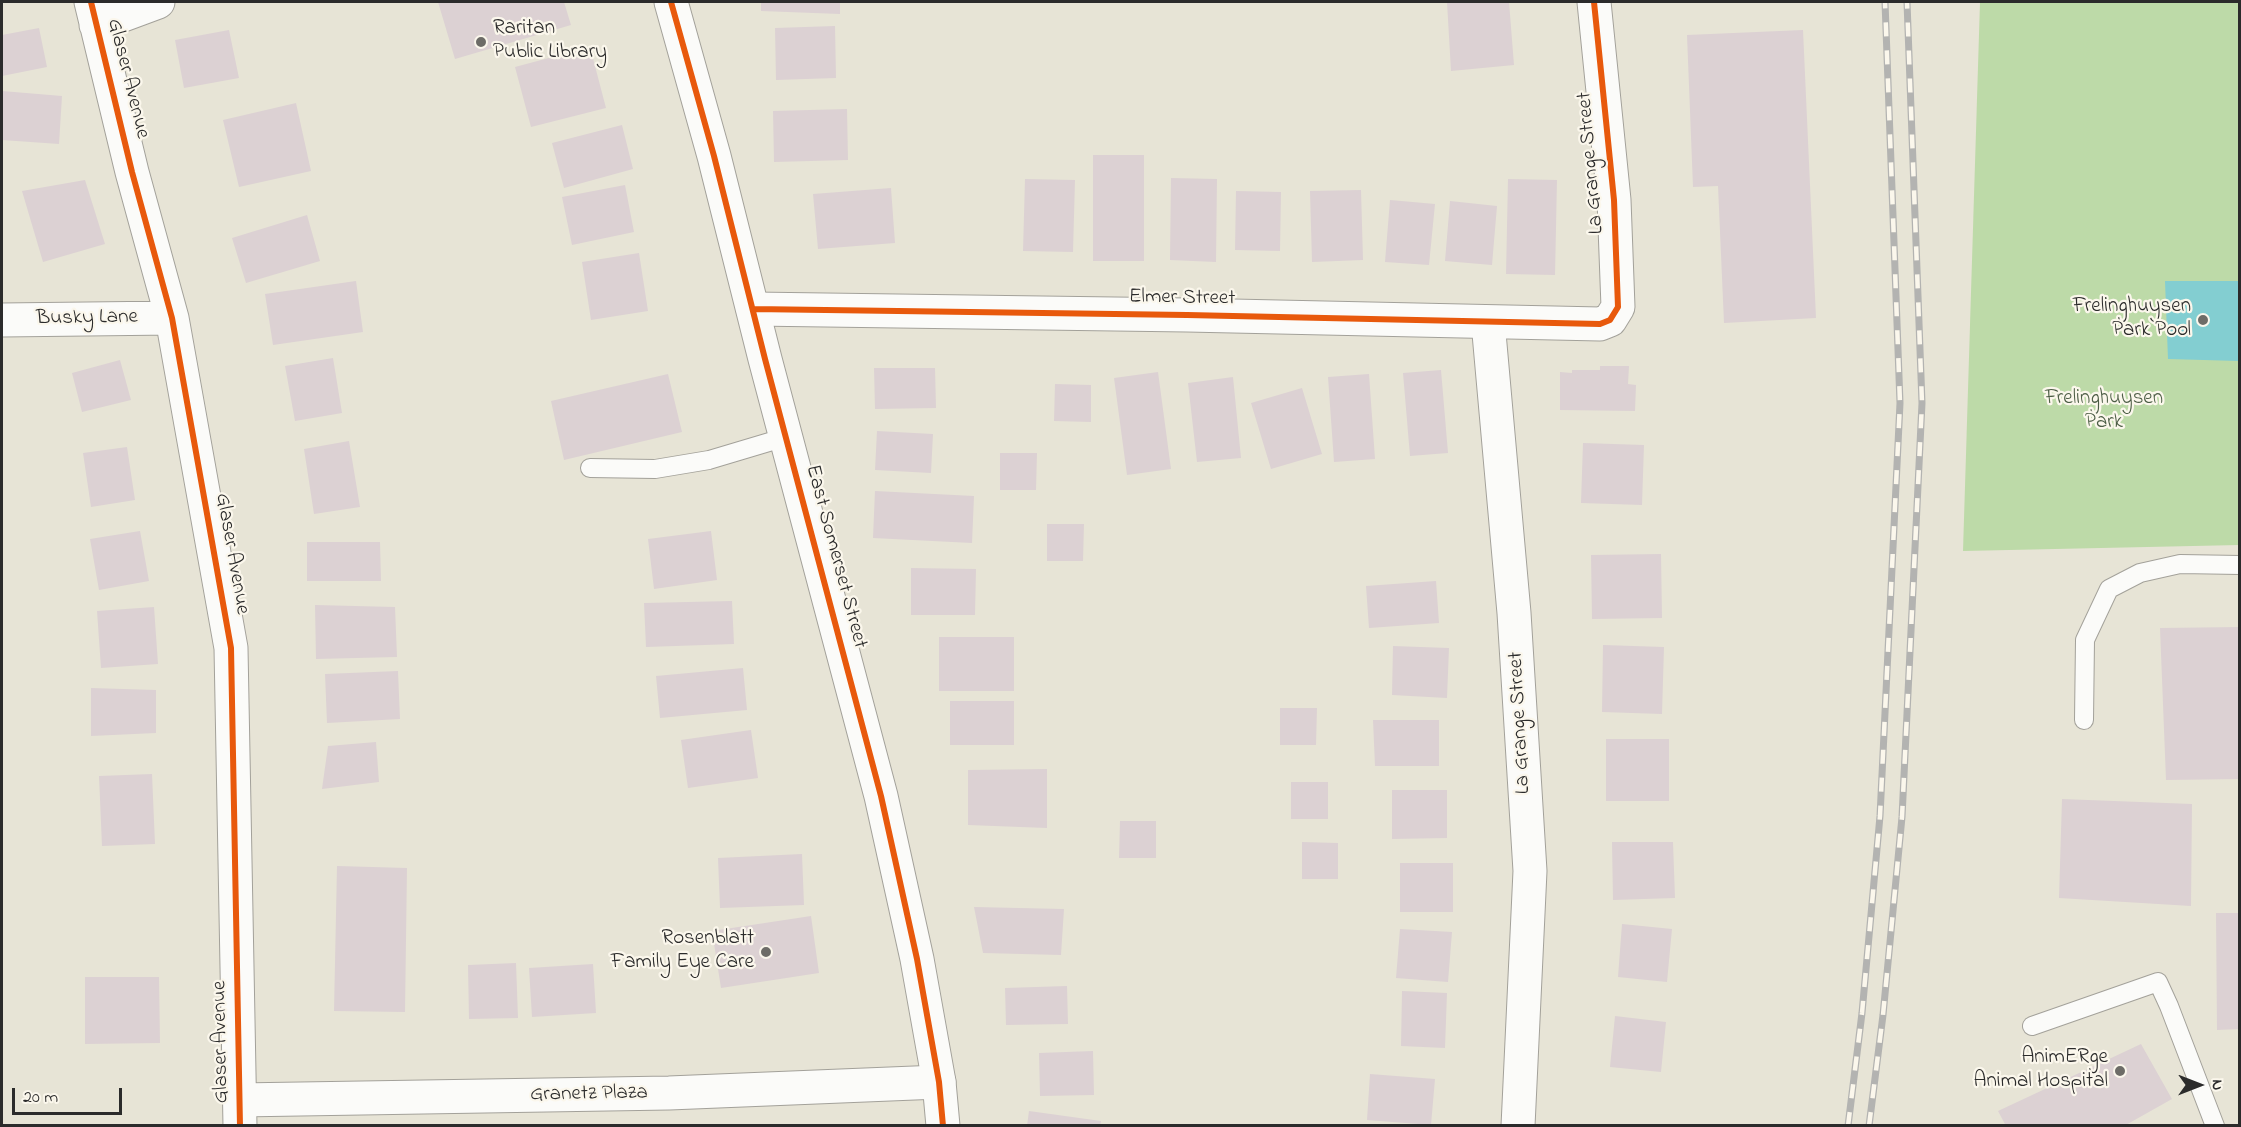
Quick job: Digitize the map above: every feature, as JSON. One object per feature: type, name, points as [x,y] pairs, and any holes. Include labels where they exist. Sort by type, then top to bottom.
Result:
[{"type":"street","points":[[93,13],[158,2]]},
{"type":"street","name":"East Somerset Street","points":[[671,2],[714,156],[881,796],[917,960],[939,1082],[943,1125]]},
{"type":"street","name":"La Grange Street","points":[[1594,2],[1614,200],[1618,307],[1610,320]]},
{"type":"street","name":"Glaser Avenue","points":[[93,13],[172,318],[231,648],[240,1113]]},
{"type":"street","name":"Elmer Street","points":[[753,309],[1600,324],[1610,320]]},
{"type":"street","name":"Busky Lane","points":[[2,320],[172,318]]},
{"type":"street","name":"La Grange Street","points":[[1488,322],[1514,613],[1530,871],[1518,1125]]},
{"type":"street","name":"Granetz Plaza","points":[[240,1113],[939,1082]]},
{"type":"lane","points":[[590,468],[655,469],[709,460],[786,437]]},
{"type":"lane","points":[[2084,720],[2085,640],[2109,589],[2140,573],[2180,564],[2240,566]]},
{"type":"lane","points":[[2032,1026],[2158,982],[2214,1125]]},
{"type":"green space","name":"Frelinghuysen Park","points":[[1980,2],[2239,2],[2239,545],[1963,551]]},
{"type":"water","name":"Frelinghuysen Park Pool","points":[[2165,281],[2239,281],[2239,361],[2168,359]]},
{"type":"building","name":"Raritan Public Library","points":[[438,2],[564,2],[571,25],[455,59]]},
{"type":"building","points":[[761,2],[840,2],[840,14],[761,11]]},
{"type":"building","points":[[1447,2],[1509,2],[1514,65],[1451,71]]},
{"type":"building","points":[[835,26],[836,78],[776,80],[775,28]]},
{"type":"building","points":[[39,28],[47,67],[2,76],[2,35]]},
{"type":"building","points":[[229,30],[239,78],[184,88],[175,40]]},
{"type":"building","points":[[1803,30],[1816,318],[1724,323],[1718,186],[1693,187],[1687,35]]},
{"type":"building","points":[[590,47],[606,108],[531,127],[515,67]]},
{"type":"building","points":[[2,91],[62,96],[59,144],[2,140]]},
{"type":"building","points":[[296,103],[311,171],[239,187],[223,120]]},
{"type":"building","points":[[847,109],[848,160],[774,162],[773,111]]},
{"type":"building","points":[[622,125],[633,169],[564,188],[552,143]]},
{"type":"building","points":[[1093,155],[1144,155],[1144,261],[1093,261]]},
{"type":"building","points":[[1171,178],[1217,179],[1216,262],[1170,260]]},
{"type":"building","points":[[1025,179],[1075,180],[1073,252],[1023,251]]},
{"type":"building","points":[[1508,179],[1557,180],[1555,275],[1506,274]]},
{"type":"building","points":[[85,180],[105,244],[43,262],[22,191]]},
{"type":"building","points":[[625,185],[634,232],[572,245],[562,197]]},
{"type":"building","points":[[891,188],[895,243],[818,249],[813,194]]},
{"type":"building","points":[[1361,190],[1363,260],[1312,262],[1310,191]]},
{"type":"building","points":[[1236,191],[1281,192],[1280,251],[1235,250]]},
{"type":"building","points":[[1390,200],[1435,204],[1429,265],[1385,262]]},
{"type":"building","points":[[1450,201],[1497,206],[1492,265],[1445,261]]},
{"type":"building","points":[[307,215],[320,261],[246,283],[232,238]]},
{"type":"building","points":[[639,253],[648,311],[591,320],[582,262]]},
{"type":"building","points":[[356,281],[363,332],[273,345],[265,294]]},
{"type":"building","points":[[333,358],[342,413],[295,421],[285,366]]},
{"type":"building","points":[[120,360],[131,400],[82,412],[72,373]]},
{"type":"building","points":[[1600,366],[1629,366],[1628,384],[1636,385],[1635,411],[1560,410],[1560,372],[1600,370]]},
{"type":"building","points":[[874,368],[935,368],[936,408],[875,409]]},
{"type":"building","points":[[1441,370],[1448,453],[1410,456],[1403,373]]},
{"type":"building","points":[[1158,372],[1171,469],[1127,475],[1114,378]]},
{"type":"building","points":[[668,374],[682,432],[564,460],[551,401]]},
{"type":"building","points":[[1369,374],[1375,459],[1334,462],[1328,377]]},
{"type":"building","points":[[1233,377],[1241,458],[1197,462],[1188,383]]},
{"type":"building","points":[[1055,384],[1091,385],[1091,422],[1054,421]]},
{"type":"building","points":[[1302,388],[1322,454],[1271,469],[1251,403]]},
{"type":"building","points":[[877,431],[933,434],[931,473],[875,470]]},
{"type":"building","points":[[349,441],[360,507],[314,514],[304,449]]},
{"type":"building","points":[[1583,443],[1644,445],[1642,505],[1581,503]]},
{"type":"building","points":[[127,447],[135,500],[91,507],[83,453]]},
{"type":"building","points":[[1000,453],[1037,453],[1036,490],[1000,490]]},
{"type":"building","points":[[875,491],[974,496],[972,543],[873,538]]},
{"type":"building","points":[[1047,524],[1084,524],[1083,561],[1047,561]]},
{"type":"building","points":[[140,531],[149,581],[99,590],[90,539]]},
{"type":"building","points":[[711,531],[717,580],[654,589],[648,539]]},
{"type":"building","points":[[307,542],[380,542],[381,581],[307,581]]},
{"type":"building","points":[[1661,554],[1662,618],[1592,619],[1591,555]]},
{"type":"building","points":[[911,568],[976,569],[975,615],[911,615]]},
{"type":"building","points":[[1436,581],[1439,623],[1369,628],[1366,586]]},
{"type":"building","points":[[732,601],[734,644],[646,647],[644,603]]},
{"type":"building","points":[[315,605],[395,607],[397,657],[316,659]]},
{"type":"building","points":[[154,607],[158,664],[101,668],[97,611]]},
{"type":"building","points":[[2240,627],[2240,779],[2166,780],[2160,628]]},
{"type":"building","points":[[939,637],[1014,637],[1014,691],[939,691]]},
{"type":"building","points":[[1603,645],[1664,647],[1662,714],[1602,712]]},
{"type":"building","points":[[1393,646],[1449,648],[1447,698],[1392,695]]},
{"type":"building","points":[[743,668],[747,710],[660,718],[656,676]]},
{"type":"building","points":[[398,671],[400,719],[327,723],[325,674]]},
{"type":"building","points":[[91,688],[156,690],[156,733],[91,736]]},
{"type":"building","points":[[950,701],[1014,701],[1014,745],[950,745]]},
{"type":"building","points":[[1280,708],[1317,708],[1316,745],[1280,745]]},
{"type":"building","points":[[1373,720],[1439,720],[1439,766],[1375,766]]},
{"type":"building","points":[[751,730],[758,778],[688,788],[681,740]]},
{"type":"building","points":[[1606,739],[1669,739],[1669,801],[1606,801]]},
{"type":"building","points":[[376,742],[379,782],[322,789],[328,746]]},
{"type":"building","points":[[1047,769],[1047,828],[968,825],[968,770]]},
{"type":"building","points":[[152,774],[155,844],[102,846],[99,776]]},
{"type":"building","points":[[1291,782],[1328,782],[1328,819],[1291,819]]},
{"type":"building","points":[[1392,790],[1447,790],[1447,838],[1392,839]]},
{"type":"building","points":[[2062,799],[2192,804],[2191,906],[2059,898]]},
{"type":"building","points":[[1120,821],[1156,821],[1156,858],[1119,858]]},
{"type":"building","points":[[1302,842],[1338,843],[1338,879],[1302,879]]},
{"type":"building","points":[[1612,842],[1673,842],[1675,898],[1613,900]]},
{"type":"building","points":[[802,854],[804,905],[720,908],[718,858]]},
{"type":"building","points":[[1400,863],[1453,863],[1453,912],[1400,912]]},
{"type":"building","points":[[337,866],[407,868],[405,1012],[334,1011]]},
{"type":"building","points":[[974,907],[1064,909],[1061,955],[983,953]]},
{"type":"building","points":[[2216,913],[2240,913],[2240,1029],[2217,1030]]},
{"type":"building","name":"Rosenblatt Family Eye Care","points":[[811,916],[819,973],[721,988],[712,931]]},
{"type":"building","points":[[1622,924],[1672,929],[1667,982],[1618,977]]},
{"type":"building","points":[[1400,929],[1452,932],[1448,982],[1396,978]]},
{"type":"building","points":[[516,963],[518,1018],[469,1019],[468,965]]},
{"type":"building","points":[[593,964],[596,1013],[532,1017],[529,968]]},
{"type":"building","points":[[85,977],[159,977],[160,1043],[85,1044]]},
{"type":"building","points":[[1067,986],[1068,1024],[1006,1025],[1005,988]]},
{"type":"building","points":[[1402,991],[1447,993],[1445,1048],[1401,1046]]},
{"type":"building","points":[[1615,1016],[1666,1022],[1661,1072],[1610,1067]]},
{"type":"building","name":"AnimERge Animal Hospital","points":[[2141,1044],[2172,1099],[2124,1126],[2006,1126],[1998,1111]]},
{"type":"building","points":[[1093,1051],[1094,1095],[1040,1096],[1039,1053]]},
{"type":"building","points":[[1370,1074],[1435,1079],[1431,1125],[1367,1120]]},
{"type":"building","points":[[1029,1111],[1101,1121],[1100,1126],[1027,1126]]},
{"type":"railway","points":[[1848,1126],[1862,1013],[1880,816],[1900,403],[1885,2]]},
{"type":"railway","points":[[1869,1126],[1883,1015],[1902,817],[1922,403],[1907,2]]},
{"type":"cycle path","points":[[91,2],[132,172],[172,318],[231,648],[240,1126]]},
{"type":"cycle path","points":[[671,2],[714,156],[765,359],[881,796],[917,959],[939,1082],[943,1126]]},
{"type":"cycle path","points":[[753,309],[1600,324],[1610,320],[1618,307],[1614,200],[1594,2]]},
{"type":"place","name":"Raritan Public Library","points":[[481,42]]},
{"type":"place","name":"Frelinghuysen Park Pool","points":[[2203,320]]},
{"type":"place","name":"Rosenblatt Family Eye Care","points":[[766,952]]},
{"type":"place","name":"AnimERge Animal Hospital","points":[[2120,1071]]}]
